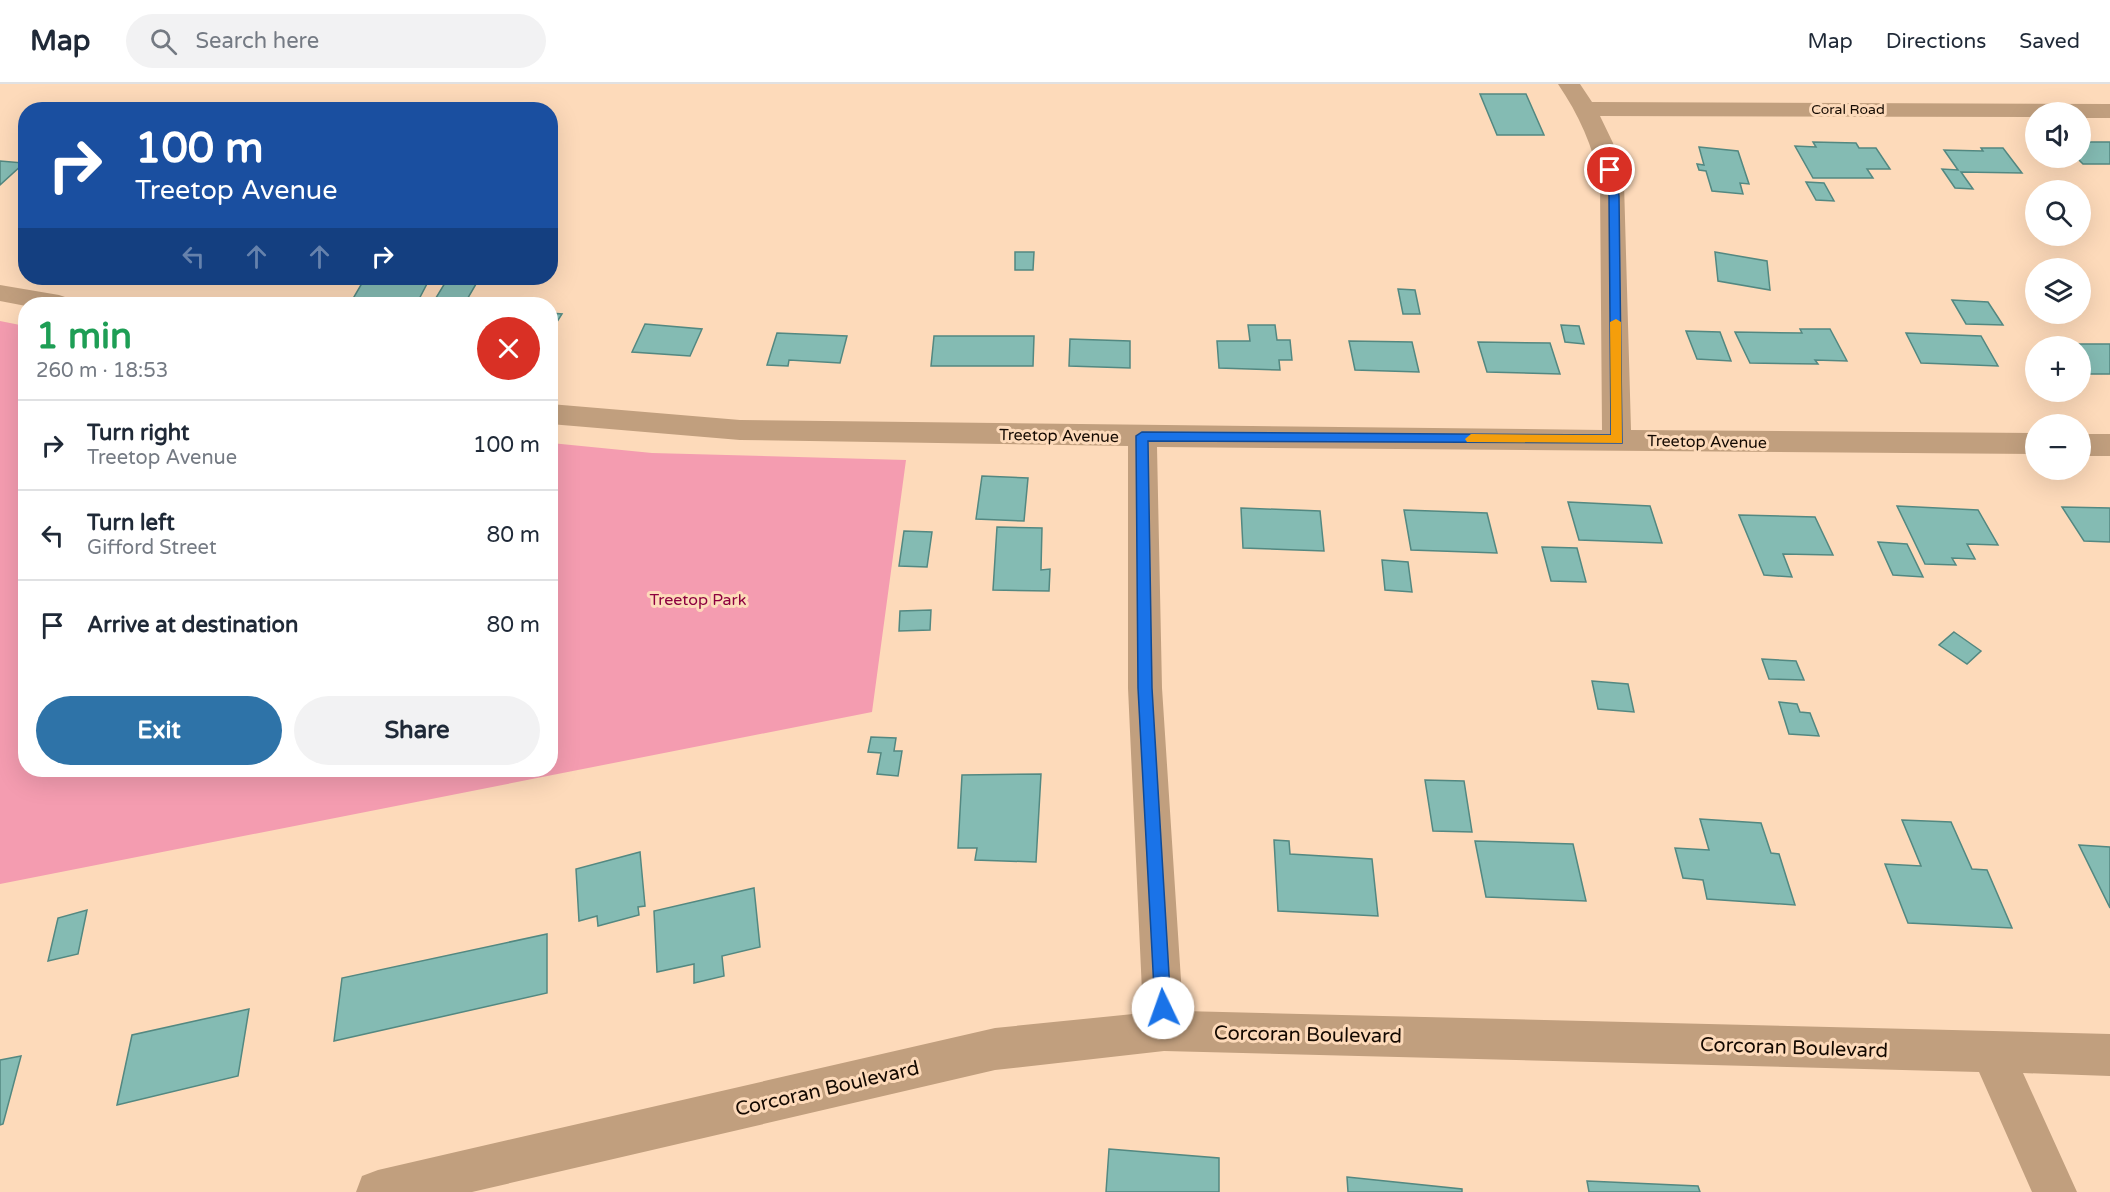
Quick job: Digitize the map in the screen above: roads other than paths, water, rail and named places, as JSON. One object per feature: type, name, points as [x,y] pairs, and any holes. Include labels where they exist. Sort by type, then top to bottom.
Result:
[{"type":"street","points":[[1569,84],[1586,109],[1607,157],[1614,196],[1617,440]]},
{"type":"street","name":"Coral Road","points":[[1586,109],[2110,111]]},
{"type":"street","points":[[0,293],[21,297]]},
{"type":"street","name":"Treetop Avenue","points":[[558,415],[740,430],[2025,444]]},
{"type":"street","points":[[1142,436],[1145,688],[1164,1031]]},
{"type":"street","points":[[2091,445],[2110,445]]},
{"type":"street","name":"Corcoran Boulevard","points":[[378,1192],[995,1049],[1164,1031],[2110,1055]]},
{"type":"street","points":[[1992,1053],[2055,1192]]},
{"type":"park label","name":"Treetop Park","points":[[698,599]]}]
